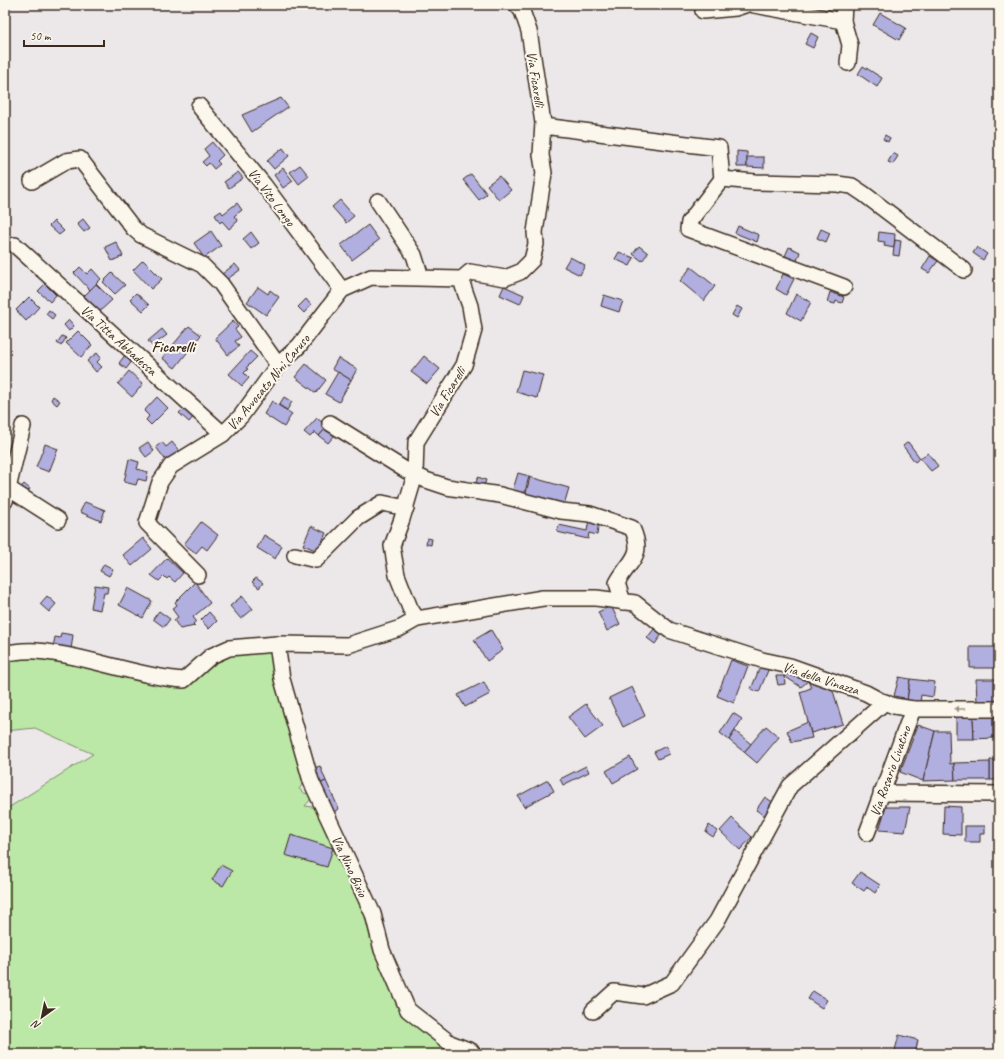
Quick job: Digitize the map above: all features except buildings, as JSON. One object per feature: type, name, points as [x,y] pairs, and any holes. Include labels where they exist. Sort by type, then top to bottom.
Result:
[{"type":"street","name":"Via Ficarelli","points":[[417,620],[407,601],[393,558],[392,546],[406,508],[414,475],[416,442],[464,365],[474,330],[470,306],[462,279],[470,272],[505,278],[520,272],[532,260],[536,244],[534,232],[544,173],[541,155],[542,126],[528,31],[522,11],[517,5]]},
{"type":"street","points":[[703,11],[736,8],[745,5]]},
{"type":"street","points":[[754,5],[843,21]]},
{"type":"street","points":[[844,5],[843,21],[850,46],[848,63]]},
{"type":"street","name":"Via Vito Longo","points":[[199,106],[264,186],[342,290]]},
{"type":"street","points":[[542,126],[719,148],[722,179],[689,222],[688,229],[844,287]]},
{"type":"street","points":[[32,181],[66,161],[80,159],[133,228],[141,235],[202,266],[221,284],[278,365]]},
{"type":"street","points":[[722,179],[755,182],[852,186],[964,270]]},
{"type":"street","points":[[378,201],[414,255],[421,277]]},
{"type":"street","name":"Via Titta Abbadessa","points":[[15,245],[223,434]]},
{"type":"street","name":"Via Avvocato Ninì Caruso","points":[[198,575],[147,523],[160,482],[171,466],[223,434],[241,416],[278,365],[299,346],[342,290],[371,277],[462,279]]},
{"type":"street","points":[[330,423],[414,475],[447,487],[500,496],[562,511],[590,514],[632,528],[637,539],[637,554],[618,583],[623,602]]},
{"type":"street","points":[[23,426],[6,495],[58,520]]},
{"type":"street","points":[[294,555],[316,560],[358,518],[382,503],[406,508]]},
{"type":"street","name":"Via della Vinazza","points":[[5,653],[34,650],[87,659],[166,679],[184,680],[211,656],[228,648],[277,644],[348,645],[401,628],[417,620],[543,598],[596,598],[635,603],[670,630],[762,660],[790,666],[866,693],[882,701],[913,709],[999,709]]},
{"type":"street","name":"Via Nino Bixio","points":[[277,644],[282,679],[311,781],[373,914],[382,950],[408,1010],[450,1043],[471,1051],[473,1054]]},
{"type":"street","points":[[593,1011],[614,992],[643,996],[672,983],[717,921],[790,786],[882,701]]},
{"type":"street","name":"Via Rosario Livatino","points":[[867,833],[913,709]]},
{"type":"street","points":[[882,794],[999,794]]},
{"type":"green space","points":[[270,650],[307,779],[299,789],[306,794],[309,790],[311,799],[305,806],[319,808],[369,914],[404,1012],[468,1054],[5,1054],[5,810],[93,754],[35,728],[5,731],[5,658],[26,657],[66,660],[107,668],[167,683],[228,653]]},
{"type":"district","name":"Ficarelli","points":[[173,346]]}]
